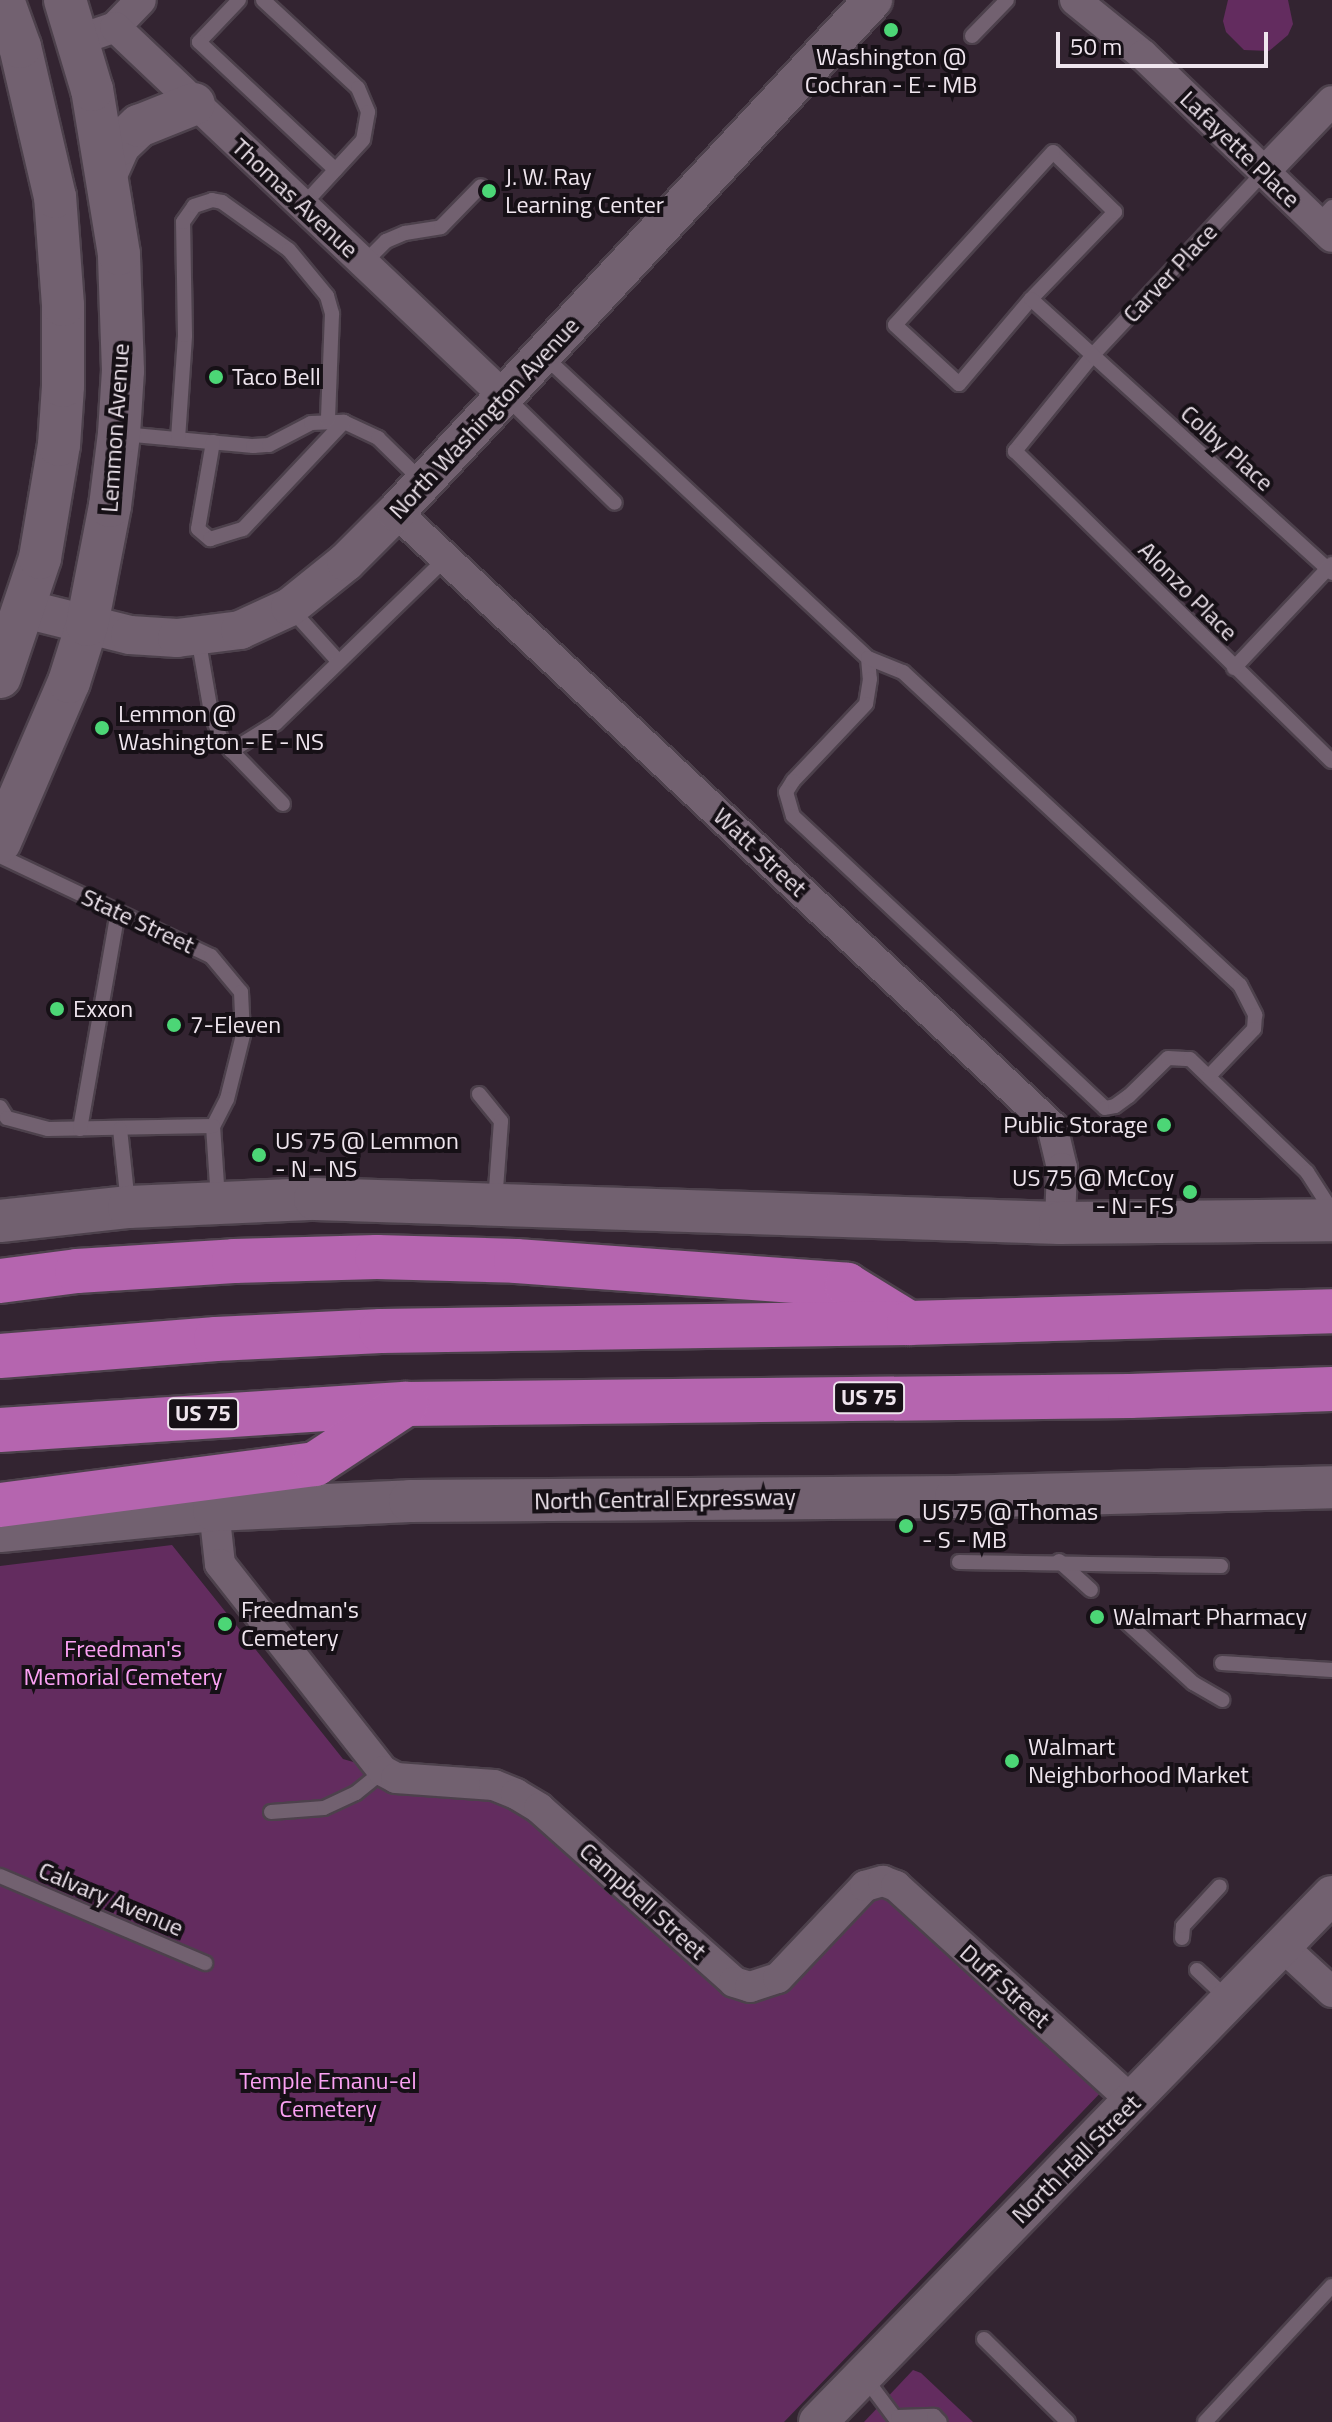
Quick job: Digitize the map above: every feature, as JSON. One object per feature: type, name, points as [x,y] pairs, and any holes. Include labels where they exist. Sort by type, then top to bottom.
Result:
[{"type":"highway","points":[[0,1281],[77,1271],[234,1261],[377,1257],[516,1261],[847,1285],[909,1323]]},
{"type":"highway","points":[[0,1356],[381,1331],[909,1323],[1332,1311]]},
{"type":"highway","name":"US 75","points":[[0,1430],[406,1404],[1130,1396],[1332,1389]]},
{"type":"highway","points":[[0,1505],[315,1464],[406,1404]]},
{"type":"main road","points":[[0,677],[19,607],[46,531],[59,445],[63,305],[55,197],[10,47],[3,0]]},
{"type":"main road","points":[[32,0],[52,27],[69,41],[96,34]]},
{"type":"main road","name":"Lemmon Avenue","points":[[0,842],[69,682],[87,625],[108,521],[119,434],[123,371],[119,254],[92,90],[96,34],[65,0]]},
{"type":"main road","points":[[10,47],[56,85],[69,115],[87,214],[101,238],[119,254]]},
{"type":"main road","points":[[107,172],[119,145],[139,126],[194,104]]},
{"type":"main road","points":[[1,1220],[129,1207],[315,1199],[1060,1223],[1332,1220]]},
{"type":"main road","name":"North Central Expressway","points":[[0,1531],[214,1510],[410,1501],[971,1497],[1332,1487]]},
{"type":"street","points":[[96,34],[141,0]]},
{"type":"street","name":"North Washington Avenue","points":[[19,607],[130,635],[198,637],[240,630],[290,607],[346,562],[396,512],[873,0]]},
{"type":"street","name":"Lafayette Place","points":[[1075,0],[1143,55],[1264,172],[1327,222]]},
{"type":"street","name":"Thomas Avenue","points":[[96,34],[194,104],[504,396]]},
{"type":"street","name":"Carver Place","points":[[1264,172],[1332,101]]},
{"type":"street","name":"Watt Street","points":[[396,512],[1052,1126],[1062,1168],[1060,1223]]},
{"type":"street","points":[[214,1510],[220,1564],[383,1771]]},
{"type":"street","name":"Campbell Street","points":[[383,1771],[396,1778],[494,1785],[516,1794],[539,1808],[734,1982],[750,1987],[778,1978],[872,1882]]},
{"type":"street","name":"Duff Street","points":[[872,1882],[883,1881],[896,1886],[1133,2102]]},
{"type":"street","name":"North Hall Street","points":[[818,2422],[1332,1895]]},
{"type":"street","points":[[1282,1946],[1332,1992]]},
{"type":"lane","points":[[239,0],[199,42],[336,170]]},
{"type":"lane","points":[[263,0],[358,88],[368,112],[363,140],[302,206]]},
{"type":"lane","points":[[972,36],[1007,0]]},
{"type":"lane","points":[[1053,152],[1115,212],[1031,299],[959,384],[895,325],[1053,152]]},
{"type":"lane","name":"Carver Place","points":[[1015,451],[1093,355],[1264,172]]},
{"type":"lane","points":[[365,262],[386,241],[405,233],[441,227],[481,186]]},
{"type":"lane","points":[[178,439],[185,335],[183,222],[194,206],[212,200],[222,202],[289,250],[327,296],[332,314],[328,420]]},
{"type":"lane","name":"Colby Place","points":[[1031,299],[1331,568]]},
{"type":"lane","points":[[543,356],[868,658],[903,672],[1240,985],[1255,1015],[1254,1029],[1210,1075]]},
{"type":"lane","points":[[504,396],[615,503]]},
{"type":"lane","points":[[119,434],[269,445],[311,423],[328,420],[344,422],[378,438],[423,482]]},
{"type":"lane","points":[[213,442],[198,529],[210,539],[243,529],[344,422]]},
{"type":"lane","name":"Alonzo Place","points":[[1015,451],[1332,761]]},
{"type":"lane","points":[[231,751],[276,723],[446,557]]},
{"type":"lane","points":[[1234,668],[1331,568]]},
{"type":"lane","points":[[290,607],[338,661]]},
{"type":"lane","points":[[198,637],[211,712],[221,740],[283,804]]},
{"type":"lane","points":[[868,658],[870,679],[866,704],[793,781],[786,792],[793,816],[1105,1108],[1115,1106],[1129,1096],[1168,1058],[1190,1059],[1307,1172],[1332,1211]]},
{"type":"lane","name":"State Street","points":[[0,856],[211,956],[241,992],[243,1035],[227,1099],[213,1126],[219,1203]]},
{"type":"lane","points":[[80,1129],[118,912]]},
{"type":"lane","points":[[479,1094],[501,1121],[495,1203]]},
{"type":"lane","points":[[0,1107],[7,1118],[48,1129],[213,1126]]},
{"type":"lane","points":[[120,1129],[129,1207]]},
{"type":"lane","points":[[1059,1561],[1091,1590]]},
{"type":"lane","points":[[959,1562],[1059,1561],[1221,1566]]},
{"type":"lane","points":[[1123,1619],[1193,1683],[1223,1700]]},
{"type":"lane","points":[[1222,1663],[1332,1670]]},
{"type":"lane","points":[[271,1812],[324,1808],[356,1793],[383,1771]]},
{"type":"lane","name":"Calvary Avenue","points":[[0,1876],[205,1963]]},
{"type":"lane","points":[[1182,1938],[1183,1926],[1220,1886]]},
{"type":"lane","points":[[1197,1970],[1230,2001]]},
{"type":"lane","points":[[1205,2422],[1332,2286]]},
{"type":"lane","points":[[984,2339],[1068,2422]]},
{"type":"lane","points":[[863,2375],[898,2420],[934,2416],[940,2422]]},
{"type":"green space","points":[[1228,0],[1288,0],[1293,24],[1288,35],[1269,51],[1244,50],[1226,32],[1223,21]]},
{"type":"green space","name":"Temple Emanu-el Cemetery","points":[[172,1545],[343,1759],[460,1793],[507,1801],[766,1997],[801,1976],[865,1897],[890,1895],[1107,2086],[784,2422],[0,2422],[0,1566]]},
{"type":"green space","points":[[913,2370],[921,2373],[973,2422],[864,2422]]},
{"type":"place","name":"Washington @ Cochran - E - MB","points":[[891,30]]},
{"type":"place","name":"J. W. Ray Learning Center","points":[[489,191]]},
{"type":"place","name":"Taco Bell","points":[[216,377]]},
{"type":"place","name":"Lemmon @ Washington - E - NS","points":[[102,728]]},
{"type":"place","name":"Exxon","points":[[57,1009]]},
{"type":"place","name":"7-Eleven","points":[[174,1025]]},
{"type":"place","name":"Public Storage","points":[[1164,1125]]},
{"type":"place","name":"US 75 @ Lemmon - N - NS","points":[[259,1155]]},
{"type":"place","name":"US 75 @ McCoy - N - FS","points":[[1190,1192]]},
{"type":"place","name":"US 75 @ Thomas - S - MB","points":[[906,1526]]},
{"type":"place","name":"Walmart Pharmacy","points":[[1097,1617]]},
{"type":"place","name":"Freedman's Cemetery","points":[[225,1624]]},
{"type":"place","name":"Walmart Neighborhood Market","points":[[1012,1761]]},
{"type":"park label","name":"Freedman's Memorial Cemetery","points":[[123,1663]]}]
